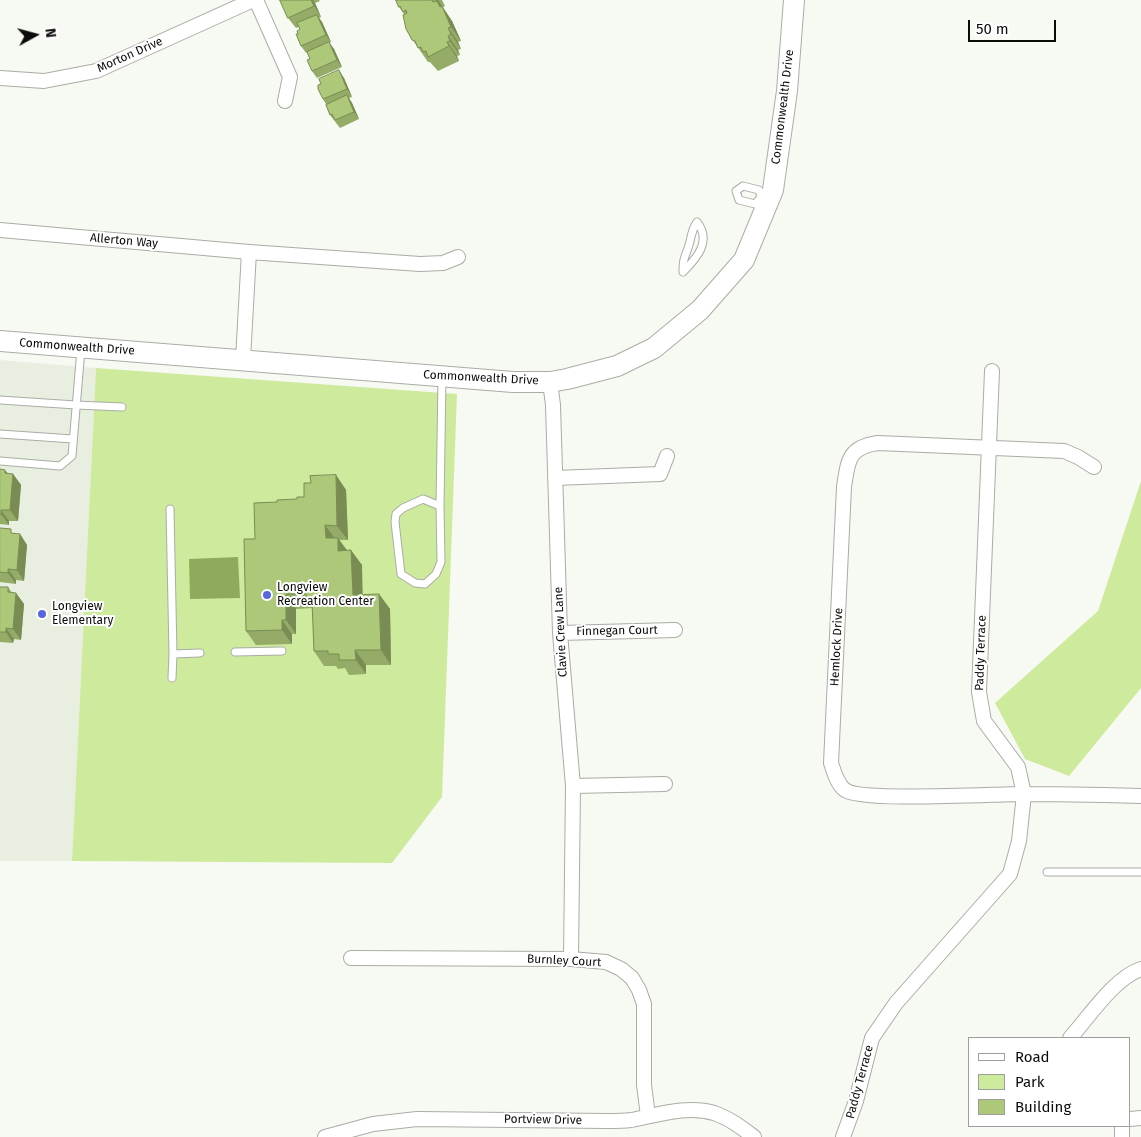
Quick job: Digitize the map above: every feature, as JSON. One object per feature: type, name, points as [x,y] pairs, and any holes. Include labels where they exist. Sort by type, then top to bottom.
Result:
[{"type":"street","name":"Morton Drive","points":[[0,78],[44,81],[96,71],[255,0]]},
{"type":"street","points":[[255,0],[290,77],[285,101]]},
{"type":"street","name":"Commonwealth Drive","points":[[0,341],[513,382],[550,382],[617,366],[654,348],[700,310],[744,260],[765,198],[773,190],[787,92],[794,0]]},
{"type":"street","name":"Allerton Way","points":[[0,230],[249,252],[420,264],[443,263],[458,257]]},
{"type":"street","points":[[242,359],[249,252]]},
{"type":"street","name":"Paddy Terrace","points":[[843,1137],[856,1101],[872,1038],[896,1003],[1010,874],[1019,841],[1024,794],[1018,767],[984,721],[979,692],[992,371]]},
{"type":"street","name":"Clavie Crew Lane","points":[[550,382],[553,405],[560,633],[574,786],[571,959]]},
{"type":"street","name":"Hemlock Drive","points":[[1094,467],[1064,451],[878,443],[864,445],[855,452],[848,462],[844,487],[831,763],[836,778],[845,790],[854,794],[885,797],[1024,794],[1141,796]]},
{"type":"street","points":[[555,478],[660,474],[667,456]]},
{"type":"street","name":"Finnegan Court","points":[[560,633],[675,630]]},
{"type":"street","points":[[574,786],[665,784]]},
{"type":"street","name":"Burnley Court","points":[[351,958],[571,959],[606,962],[614,965],[632,978],[644,1004],[644,1085],[648,1116]]},
{"type":"street","points":[[1071,1037],[1115,986],[1141,969]]},
{"type":"street","name":"Portview Drive","points":[[334,1136],[373,1124],[417,1119],[607,1121],[628,1120],[697,1109],[722,1116],[734,1122],[754,1137]]},
{"type":"lane","points":[[697,222],[702,228],[703,239],[699,256],[683,272],[683,259],[689,245],[691,232],[697,222]]},
{"type":"lane","points":[[0,461],[60,466],[72,456],[81,347]]},
{"type":"lane","points":[[440,506],[423,499],[403,508],[396,514],[399,568],[401,574],[415,583],[425,584],[436,574],[441,562],[442,377]]},
{"type":"lane","points":[[0,400],[76,406],[122,407]]},
{"type":"lane","points":[[0,434],[73,439]]},
{"type":"lane","points":[[170,509],[172,678]]},
{"type":"lane","points":[[235,652],[282,651]]},
{"type":"lane","points":[[173,654],[200,653]]},
{"type":"lane","points":[[1047,872],[1141,872]]},
{"type":"shaded area","name":"Longview Elementary","points":[[0,360],[96,368],[72,861],[0,861]]},
{"type":"shaded area","points":[[238,557],[240,598],[190,599],[189,559]]},
{"type":"green space","name":"Longview Recreation Center","points":[[96,368],[457,394],[442,797],[392,863],[72,861]]},
{"type":"green space","points":[[1141,481],[1141,688],[1069,776],[1025,759],[995,703],[1098,611]]},
{"type":"building","points":[[280,0],[311,0],[314,6],[288,18]]},
{"type":"building","points":[[396,0],[437,1],[440,7],[442,6],[451,27],[448,28],[451,34],[448,36],[450,41],[447,42],[449,46],[428,57],[426,51],[423,52],[421,47],[418,48],[415,41],[412,40],[406,29],[403,15],[407,13],[406,10],[403,12]]},
{"type":"building","points":[[317,15],[326,35],[301,46],[296,34],[298,34],[297,31],[300,29],[297,23]]},
{"type":"building","points":[[329,42],[337,60],[312,71],[307,60],[310,59],[307,52]]},
{"type":"building","points":[[339,70],[347,89],[323,99],[318,89],[318,85],[321,84],[319,79]]},
{"type":"building","points":[[347,95],[354,112],[335,120],[332,114],[330,115],[326,105]]},
{"type":"building","points":[[0,469],[5,470],[5,473],[13,474],[10,510],[1,510],[1,514],[0,514]]},
{"type":"building","name":"Longview Recreation Center","points":[[336,475],[337,526],[325,525],[326,538],[338,538],[338,551],[351,550],[353,595],[379,594],[381,650],[355,650],[356,660],[339,660],[339,654],[328,654],[328,651],[314,651],[312,602],[306,594],[286,594],[286,620],[282,620],[282,630],[246,631],[244,539],[255,539],[254,503],[277,502],[277,500],[304,497],[304,483],[311,483],[310,476]]},
{"type":"building","points":[[0,528],[11,529],[11,533],[20,534],[17,570],[8,569],[8,573],[0,572]]},
{"type":"building","points":[[0,587],[8,587],[8,592],[16,593],[13,629],[6,628],[6,632],[0,632]]},
{"type":"place","name":"Longview Recreation Center","points":[[267,595]]},
{"type":"place","name":"Longview Elementary","points":[[42,614]]}]
